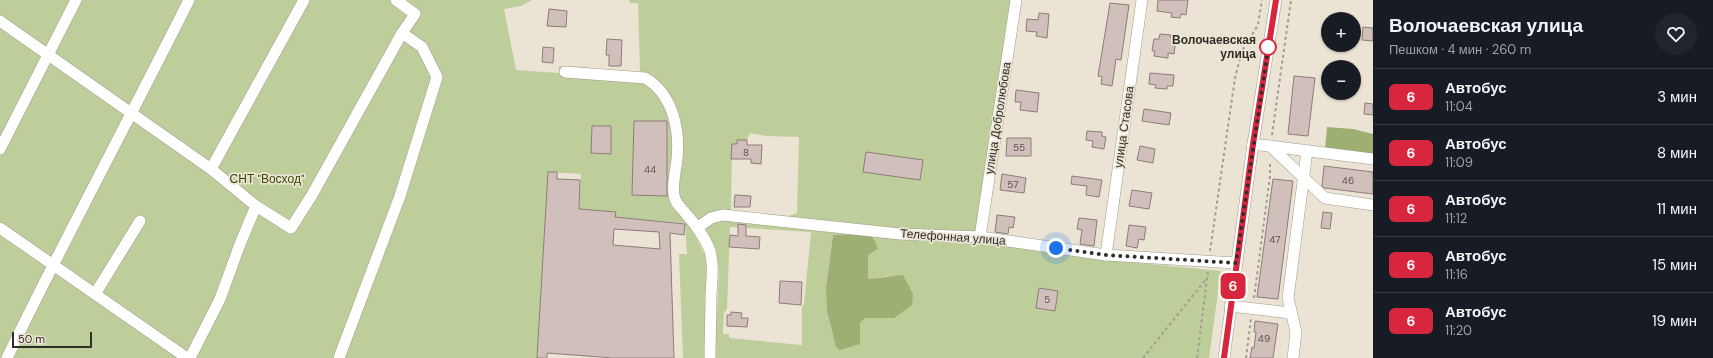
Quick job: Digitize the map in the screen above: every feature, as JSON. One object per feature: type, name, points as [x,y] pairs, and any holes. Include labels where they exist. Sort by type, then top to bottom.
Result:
[{"type":"street","points":[[0,149],[76,0]]},
{"type":"street","points":[[7,358],[52,265],[132,114],[189,0]]},
{"type":"street","points":[[211,169],[304,0]]},
{"type":"street","points":[[0,21],[211,169],[256,206],[292,228],[312,195],[402,33],[415,14],[396,0]]},
{"type":"street","name":"улица Добролюбова","points":[[980,237],[1016,0]]},
{"type":"street","name":"улица Стасова","points":[[1106,255],[1142,0]]},
{"type":"street","points":[[1224,358],[1253,144],[1276,0]]},
{"type":"street","points":[[339,358],[400,196],[436,76],[422,47],[402,33]]},
{"type":"street","points":[[565,72],[645,78],[656,86],[672,109],[677,129],[678,143],[673,188],[675,198],[678,206],[687,214],[709,248],[712,262],[710,358]]},
{"type":"street","points":[[1253,144],[1373,159]]},
{"type":"street","points":[[1270,146],[1325,198],[1373,205]]},
{"type":"street","points":[[1293,358],[1296,332],[1288,298],[1307,151]]},
{"type":"street","points":[[190,358],[220,299],[240,244],[256,206]]},
{"type":"street","name":"Телефонная улица","points":[[697,228],[711,218],[723,215],[900,234],[980,237],[1106,255],[1236,263]]},
{"type":"street","points":[[95,294],[140,221]]},
{"type":"street","points":[[0,228],[187,358]]},
{"type":"street","points":[[1230,306],[1291,313]]},
{"type":"path","points":[[1197,358],[1235,78],[1242,51],[1258,25],[1262,0]]},
{"type":"path","points":[[1246,358],[1270,176],[1270,146],[1292,0]]},
{"type":"path","points":[[1143,358],[1208,278]]},
{"type":"green space","name":"СНТ \"Восход\"","points":[[0,0],[532,0],[521,6],[504,9],[516,70],[559,73],[559,66],[588,67],[589,70],[640,73],[638,3],[630,3],[629,0],[1012,0],[977,233],[944,234],[725,212],[693,231],[705,255],[707,272],[705,358],[683,358],[679,254],[687,254],[685,223],[619,218],[615,217],[616,212],[579,209],[581,174],[548,172],[537,358],[0,358]],"holes":[[[750,133],[766,136],[799,137],[797,213],[788,216],[731,211],[732,144],[737,144],[738,140],[747,140]]]},
{"type":"green space","points":[[1327,127],[1353,129],[1373,134],[1373,155],[1325,149]]},
{"type":"green space","points":[[723,220],[979,240],[1078,257],[1221,271],[1209,358],[715,358],[719,269],[716,249],[703,229],[713,222]],"holes":[[[730,227],[811,232],[804,304],[802,307],[802,345],[729,338],[729,334],[723,334],[724,313],[727,309]],[[833,235],[868,255],[868,279],[889,276],[894,318],[865,318],[860,323],[826,288]]]},
{"type":"green space","points":[[833,235],[871,235],[876,243],[877,249],[868,255],[868,279],[903,275],[913,294],[912,305],[894,318],[865,318],[860,323],[860,344],[840,350],[836,347],[827,310],[826,288]]},
{"type":"building","points":[[1158,0],[1188,0],[1186,15],[1181,14],[1180,18],[1171,17],[1172,13],[1157,11]]},
{"type":"building","points":[[1110,3],[1129,5],[1121,60],[1116,59],[1112,86],[1101,84],[1102,77],[1098,76]]},
{"type":"building","points":[[549,9],[567,11],[566,27],[547,26]]},
{"type":"building","points":[[1039,13],[1049,14],[1047,38],[1036,36],[1037,32],[1026,31],[1027,19],[1038,20]]},
{"type":"building","points":[[1363,27],[1373,28],[1373,41],[1362,40]]},
{"type":"building","points":[[1160,34],[1171,35],[1170,37],[1176,38],[1174,54],[1168,53],[1168,58],[1154,56],[1155,51],[1152,51],[1154,39],[1159,39]]},
{"type":"building","points":[[607,39],[622,40],[621,66],[609,66],[609,55],[606,55]]},
{"type":"building","points":[[543,47],[554,48],[553,63],[542,62]]},
{"type":"building","points":[[1150,73],[1174,75],[1173,86],[1167,86],[1167,89],[1155,88],[1156,85],[1149,84]]},
{"type":"building","points":[[1294,76],[1315,78],[1308,136],[1288,134]]},
{"type":"building","points":[[1016,90],[1039,93],[1037,112],[1020,110],[1021,102],[1015,102]]},
{"type":"building","points":[[1365,103],[1373,104],[1373,115],[1364,114]]},
{"type":"building","points":[[1144,109],[1171,113],[1169,125],[1142,121]]},
{"type":"building","points":[[634,121],[667,121],[667,196],[632,195]]},
{"type":"building","points":[[592,126],[611,126],[611,154],[591,153]]},
{"type":"building","points":[[1087,131],[1102,132],[1102,136],[1106,137],[1104,149],[1092,147],[1093,141],[1086,140]]},
{"type":"building","points":[[1007,138],[1031,138],[1031,156],[1006,156]]},
{"type":"building","points":[[737,140],[747,140],[747,145],[762,145],[761,164],[751,163],[751,159],[731,159],[732,144],[737,144]]},
{"type":"building","points":[[1140,146],[1155,149],[1153,163],[1137,160]]},
{"type":"building","points":[[866,152],[923,160],[920,180],[863,172]]},
{"type":"building","points":[[1324,166],[1373,172],[1373,194],[1324,188],[1322,186]]},
{"type":"building","points":[[548,172],[557,172],[557,179],[580,180],[579,209],[616,212],[615,217],[685,224],[684,235],[670,233],[674,358],[613,358],[547,353],[547,358],[537,358]],"holes":[[[614,229],[659,232],[660,249],[613,245]]]},
{"type":"building","points":[[1002,174],[1026,178],[1024,193],[1000,190]]},
{"type":"building","points":[[1072,176],[1102,180],[1099,197],[1086,195],[1087,186],[1071,184]]},
{"type":"building","points":[[1273,179],[1293,181],[1278,299],[1257,297]]},
{"type":"building","points":[[1132,190],[1152,193],[1149,209],[1129,206]]},
{"type":"building","points":[[735,195],[751,196],[750,207],[734,207]]},
{"type":"building","points":[[1323,212],[1332,213],[1330,229],[1321,228]]},
{"type":"building","points":[[997,215],[1015,217],[1013,228],[1009,227],[1008,234],[995,232]]},
{"type":"building","points":[[1079,218],[1097,220],[1094,246],[1080,244],[1082,230],[1077,229]]},
{"type":"building","points":[[738,224],[746,225],[746,236],[760,237],[759,249],[729,247],[730,235],[738,236]]},
{"type":"building","points":[[1129,225],[1146,227],[1144,240],[1139,239],[1137,248],[1126,246]]},
{"type":"building","points":[[780,281],[802,282],[801,305],[779,303]]},
{"type":"building","points":[[1039,288],[1058,291],[1055,311],[1036,308]]},
{"type":"building","points":[[731,312],[742,313],[741,318],[748,318],[747,327],[727,326],[727,315],[731,315]]},
{"type":"building","points":[[1255,321],[1278,324],[1273,358],[1250,358],[1252,347],[1254,348],[1256,332],[1254,332]]},
{"type":"bus line","name":"6","points":[[1224,358],[1253,144],[1276,0]]},
{"type":"place","name":"Волочаевская улица","points":[[1268,47]]},
{"type":"route","points":[[1056,248],[1106,255],[1236,263],[1269,43],[1268,47]]}]
